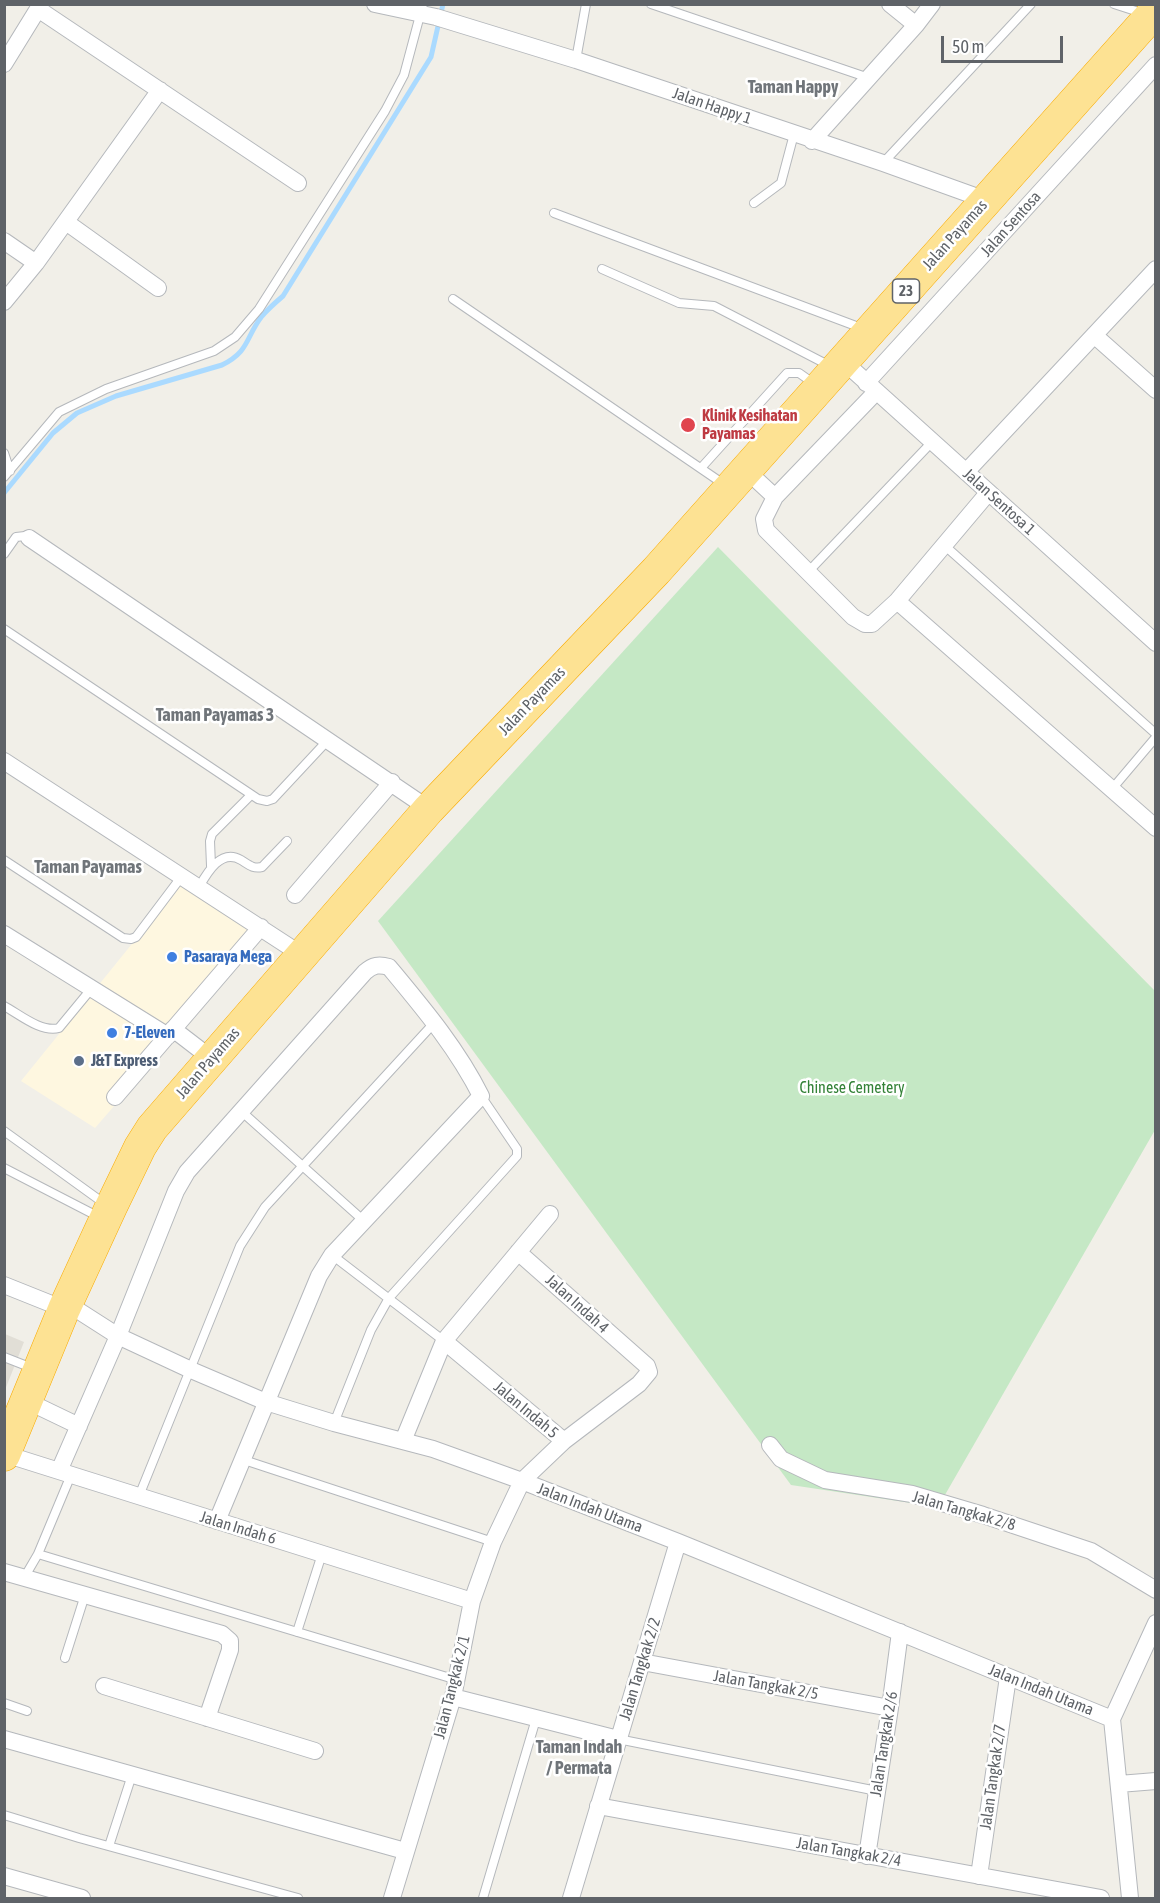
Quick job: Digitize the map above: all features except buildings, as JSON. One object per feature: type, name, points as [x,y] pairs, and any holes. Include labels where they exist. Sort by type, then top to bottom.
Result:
[{"type":"highway","name":"Jalan Payamas","points":[[5,1454],[66,1307],[140,1147],[152,1128],[429,808],[656,571],[986,200],[1152,18]]},
{"type":"street","name":"Jalan Happy 1","points":[[375,4],[427,12],[883,163],[986,200]]},
{"type":"street","points":[[890,4],[916,25]]},
{"type":"street","points":[[812,141],[916,25],[932,4]]},
{"type":"street","points":[[4,64],[40,7],[298,183]]},
{"type":"street","name":"Jalan Sentosa","points":[[775,497],[1155,65]]},
{"type":"street","points":[[4,302],[36,263],[160,90]]},
{"type":"street","points":[[66,222],[158,288]]},
{"type":"street","points":[[4,241],[36,263]]},
{"type":"street","points":[[966,472],[1155,268]]},
{"type":"street","points":[[1094,335],[1155,390]]},
{"type":"street","name":"Jalan Sentosa 1","points":[[833,372],[871,387],[1155,643]]},
{"type":"street","points":[[738,479],[775,497],[764,519],[766,530],[853,616],[865,624],[872,624],[897,601],[988,493]]},
{"type":"street","points":[[29,538],[429,808]]},
{"type":"street","points":[[897,601],[1155,828]]},
{"type":"street","points":[[4,761],[302,955]]},
{"type":"street","points":[[295,894],[392,783]]},
{"type":"street","points":[[115,1097],[261,927]]},
{"type":"street","points":[[4,934],[92,988],[171,1032],[212,1059]]},
{"type":"street","points":[[65,1473],[79,1426],[176,1191],[188,1172],[370,968],[376,965],[389,967],[435,1022],[468,1069],[481,1096],[332,1255],[313,1289],[217,1521]]},
{"type":"street","points":[[403,1442],[444,1341],[550,1214]]},
{"type":"street","name":"Jalan Indah 4","points":[[519,1252],[648,1368],[646,1377],[564,1441]]},
{"type":"street","name":"Jalan Indah Utama","points":[[4,1285],[66,1307],[118,1336],[266,1402],[433,1449],[522,1481],[1112,1719]]},
{"type":"street","name":"Jalan Indah 5","points":[[444,1341],[564,1441],[522,1481]]},
{"type":"street","points":[[27,1401],[79,1426]]},
{"type":"street","name":"Jalan Tangkak 2/8","points":[[770,1445],[781,1459],[825,1480],[912,1494],[1091,1551],[1155,1590]]},
{"type":"street","name":"Jalan Indah 6","points":[[5,1454],[472,1601]]},
{"type":"street","name":"Jalan Tangkak 2/1","points":[[392,1897],[458,1680],[472,1601],[493,1542],[522,1481]]},
{"type":"street","name":"Jalan Tangkak 2/2","points":[[571,1899],[678,1542]]},
{"type":"street","points":[[4,1572],[222,1634],[230,1641],[230,1650],[207,1718]]},
{"type":"street","points":[[1130,1899],[1112,1719],[1155,1623]]},
{"type":"street","name":"Jalan Tangkak 2/6","points":[[867,1856],[891,1708],[900,1632]]},
{"type":"street","name":"Jalan Tangkak 2/5","points":[[642,1662],[891,1708]]},
{"type":"street","name":"Jalan Tangkak 2/7","points":[[979,1876],[1008,1677]]},
{"type":"street","points":[[104,1686],[315,1751]]},
{"type":"street","points":[[453,1697],[618,1739]]},
{"type":"street","points":[[4,1739],[405,1851]]},
{"type":"street","points":[[1119,1784],[1155,1781]]},
{"type":"street","name":"Jalan Tangkak 2/4","points":[[598,1806],[1101,1899]]},
{"type":"street","points":[[4,1876],[82,1899]]},
{"type":"lane","points":[[576,60],[586,4]]},
{"type":"lane","points":[[651,4],[869,78]]},
{"type":"lane","points":[[883,163],[1032,4]]},
{"type":"lane","points":[[1114,4],[1152,18]]},
{"type":"lane","points":[[7,474],[59,412],[106,389],[203,356],[235,337],[259,309],[385,111],[404,75],[427,12]]},
{"type":"lane","points":[[754,203],[781,183],[794,134]]},
{"type":"lane","points":[[554,213],[870,331]]},
{"type":"lane","points":[[602,269],[679,303],[714,306],[833,372]]},
{"type":"lane","points":[[453,299],[701,468],[738,479]]},
{"type":"lane","points":[[701,468],[783,375],[791,371],[833,372]]},
{"type":"lane","points":[[808,572],[932,442]]},
{"type":"lane","points":[[4,453],[7,474]]},
{"type":"lane","points":[[4,554],[16,537],[29,538]]},
{"type":"lane","points":[[944,545],[1155,735],[1112,789]]},
{"type":"lane","points":[[4,629],[263,801],[273,799],[328,740]]},
{"type":"lane","points":[[199,887],[211,866],[210,840],[212,834],[251,795]]},
{"type":"lane","points":[[211,866],[231,857],[254,868],[262,867],[287,841]]},
{"type":"lane","points":[[4,860],[123,938],[131,939],[136,937],[182,876]]},
{"type":"lane","points":[[4,1006],[41,1027],[52,1030],[59,1028],[92,988]]},
{"type":"lane","points":[[140,1496],[240,1246],[265,1207],[435,1022]]},
{"type":"lane","points":[[334,1423],[371,1330],[389,1298],[516,1156],[517,1149],[481,1096]]},
{"type":"lane","points":[[241,1111],[364,1221]]},
{"type":"lane","points":[[4,1131],[108,1214]]},
{"type":"lane","points":[[4,1168],[108,1214]]},
{"type":"lane","points":[[332,1255],[444,1341]]},
{"type":"lane","points":[[4,1357],[39,1370]]},
{"type":"lane","points":[[244,1460],[493,1542]]},
{"type":"lane","points":[[24,1578],[38,1554],[65,1473]]},
{"type":"lane","points":[[38,1554],[458,1680]]},
{"type":"lane","points":[[297,1632],[322,1554]]},
{"type":"lane","points":[[65,1658],[85,1595]]},
{"type":"lane","points":[[4,1703],[27,1711]]},
{"type":"lane","points":[[483,1899],[536,1719]]},
{"type":"lane","points":[[618,1739],[878,1791]]},
{"type":"lane","points":[[109,1846],[132,1775]]},
{"type":"lane","points":[[4,1815],[298,1899]]},
{"type":"shaded area","points":[[182,882],[262,936],[95,1128],[21,1081]]},
{"type":"shaded area","points":[[5,1334],[24,1342],[5,1390]]},
{"type":"green space","name":"Chinese Cemetery","points":[[718,547],[1155,991],[1155,1130],[938,1507],[791,1485],[378,921]]},
{"type":"waterway","points":[[4,493],[53,433],[77,413],[116,396],[222,365],[238,355],[262,316],[283,296],[431,57],[443,4]]},
{"type":"place","name":"Klinik Kesihatan Payamas","points":[[688,425]]},
{"type":"place","name":"Pasaraya Mega","points":[[172,957]]},
{"type":"place","name":"7-Eleven","points":[[112,1033]]},
{"type":"place","name":"J&T Express","points":[[79,1061]]},
{"type":"district","name":"Taman Happy","points":[[793,87]]},
{"type":"district","name":"Taman Payamas 3","points":[[215,715]]},
{"type":"district","name":"Taman Payamas","points":[[88,867]]},
{"type":"district","name":"Taman Indah / Permata","points":[[579,1757]]}]
